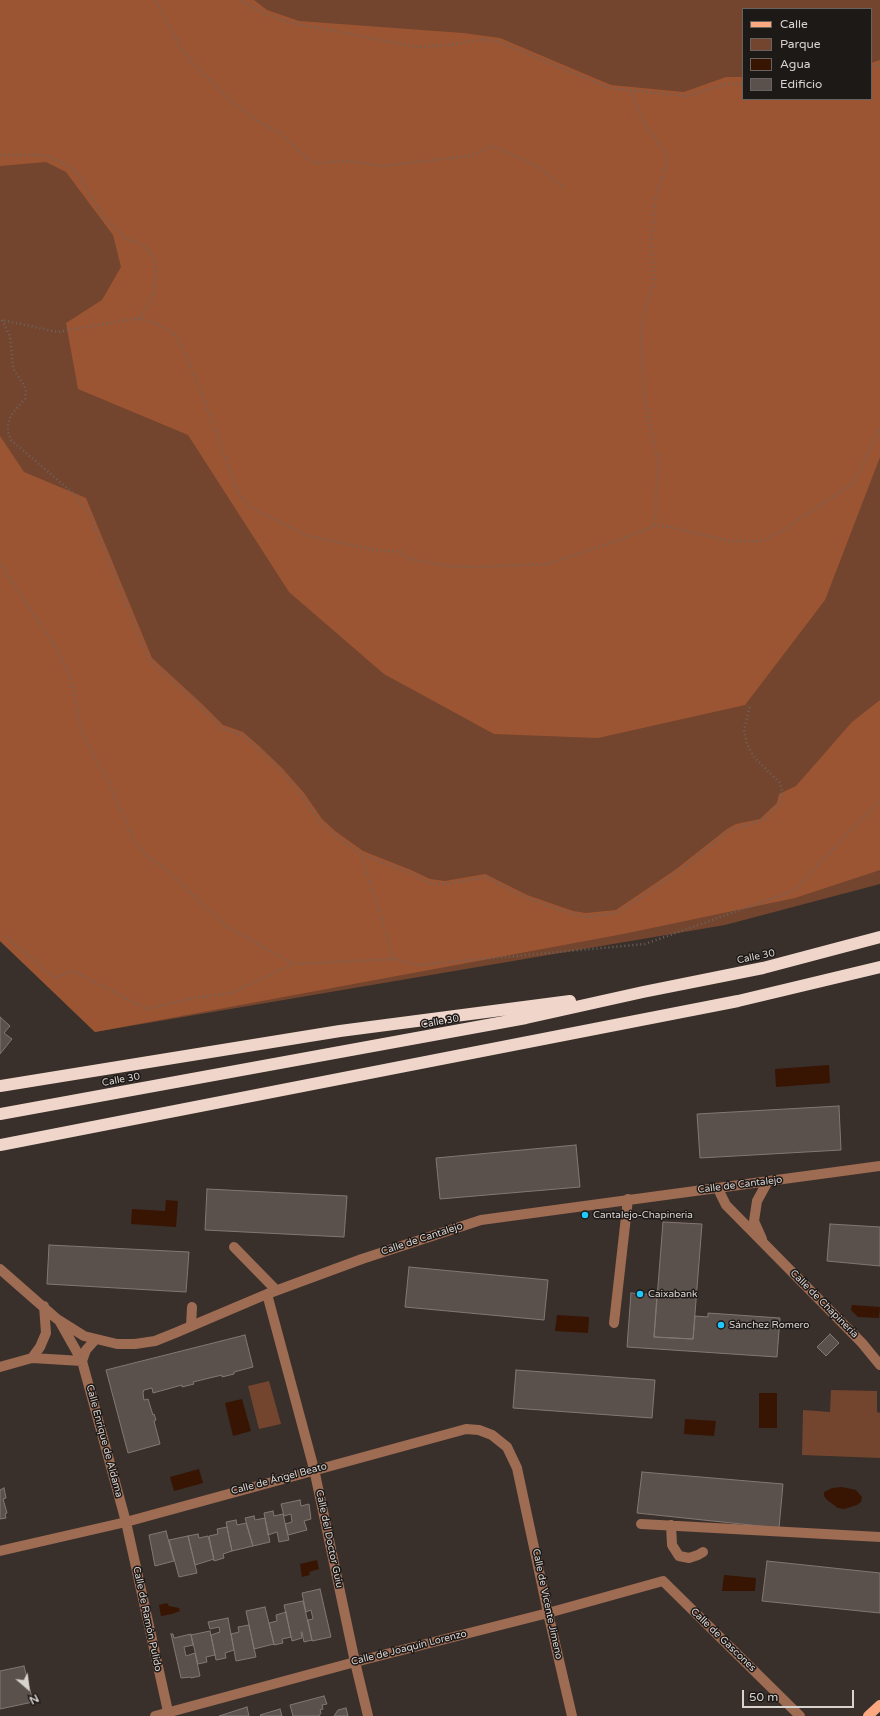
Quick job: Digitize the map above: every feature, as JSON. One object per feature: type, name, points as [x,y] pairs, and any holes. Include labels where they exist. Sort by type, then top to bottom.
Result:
[{"type":"highway","name":"Calle 30","points":[[0,1114],[518,1020],[643,992],[763,968],[880,937]]},
{"type":"highway","points":[[0,1144],[730,1002],[880,967]]},
{"type":"highway","points":[[0,1086],[340,1031],[643,992]]},
{"type":"main road","points":[[868,1716],[880,1705]]},
{"type":"street","name":"Calle de Cantalejo","points":[[0,1269],[58,1318],[84,1336],[95,1340],[116,1344],[135,1344],[155,1341],[272,1292],[362,1259],[481,1220],[880,1166]]},
{"type":"street","name":"Calle de Chapinería","points":[[765,1246],[754,1221],[757,1201],[768,1181]]},
{"type":"street","name":"Calle de Chapinería","points":[[718,1189],[726,1205],[862,1343],[880,1365]]},
{"type":"street","points":[[614,1323],[628,1199]]},
{"type":"street","points":[[234,1247],[272,1292]]},
{"type":"street","name":"Calle del Doctor Guiu","points":[[272,1292],[314,1469],[354,1662],[368,1716]]},
{"type":"street","points":[[32,1358],[46,1333],[44,1306]]},
{"type":"street","points":[[191,1326],[192,1307]]},
{"type":"street","name":"Calle Enrique de Aldama","points":[[58,1318],[82,1360],[126,1522]]},
{"type":"street","points":[[0,1367],[32,1358],[82,1360],[86,1350],[95,1340]]},
{"type":"street","name":"Calle de Ángel Beato","points":[[0,1551],[126,1522],[314,1469],[466,1429],[480,1430],[492,1435],[507,1447],[517,1468],[522,1492]]},
{"type":"street","name":"Calle de Vicente Jimeno","points":[[522,1492],[572,1716]]},
{"type":"street","name":"Calle de Ramón Pulido","points":[[126,1522],[168,1714]]},
{"type":"street","points":[[642,1524],[880,1537]]},
{"type":"street","points":[[671,1525],[672,1545],[679,1556],[689,1558],[703,1552]]},
{"type":"street","name":"Calle de Joaquín Lorenzo","points":[[155,1716],[168,1714],[354,1662],[548,1613],[662,1581]]},
{"type":"street","name":"Calle de Gascones","points":[[662,1581],[800,1716]]},
{"type":"path","points":[[155,0],[180,46],[194,65],[241,110],[262,124],[280,132],[304,156],[314,163],[349,160],[383,166],[470,156],[492,146],[537,166],[565,188]]},
{"type":"path","points":[[240,0],[266,14],[292,23],[418,47],[449,45],[484,39],[499,42],[609,88],[687,96],[726,84],[742,84]]},
{"type":"path","points":[[631,91],[647,128],[668,160],[656,195],[651,242],[654,283],[642,320],[641,340],[645,402],[658,458],[655,526]]},
{"type":"path","points":[[0,155],[50,157],[68,165],[82,180],[93,202],[103,216],[125,238],[143,245],[148,250],[154,260],[156,272],[153,295],[148,306],[139,318]]},
{"type":"path","points":[[750,706],[744,730],[747,744],[753,756],[780,783],[782,794],[780,804],[765,819],[729,831],[677,873],[617,913],[586,917],[572,914],[526,898],[485,877],[445,884],[429,882],[361,854],[332,834],[319,821],[301,795],[256,747],[242,735],[221,728],[200,706],[149,660],[90,514],[74,494],[10,440],[8,424],[11,415],[24,399],[26,389],[13,368],[10,336],[2,320],[58,332],[139,318],[157,324],[170,331],[179,339],[205,402],[238,493],[250,507],[308,536],[380,551],[399,552],[410,559],[448,566],[517,566],[547,564],[614,542],[655,526],[666,526],[730,540],[762,541],[782,530],[853,483],[880,428]]},
{"type":"path","points":[[0,563],[54,645],[70,676],[81,728],[95,758],[104,772],[134,841],[146,856],[166,869],[226,926],[292,964]]},
{"type":"path","points":[[6,936],[54,978],[73,972],[147,1009],[193,998],[232,993],[292,964],[394,959],[418,965],[645,944],[793,891],[880,800]]},
{"type":"path","points":[[361,854],[394,959]]},
{"type":"green space","points":[[0,0],[880,0],[880,884],[725,925],[95,1032],[0,941]]},
{"type":"green space","points":[[269,1381],[281,1424],[259,1429],[248,1386]]},
{"type":"green space","points":[[831,1390],[877,1391],[877,1412],[880,1413],[880,1458],[802,1455],[803,1410],[830,1412]]},
{"type":"shaded area","points":[[0,0],[254,0],[267,10],[299,21],[463,33],[500,38],[611,85],[684,92],[726,77],[742,77],[742,100],[872,100],[872,63],[880,60],[880,457],[825,600],[745,705],[598,738],[494,734],[384,674],[289,592],[188,435],[78,389],[66,323],[102,300],[121,267],[113,235],[66,172],[46,162],[0,166]]},
{"type":"shaded area","points":[[0,436],[24,472],[86,498],[152,658],[223,725],[243,732],[258,745],[282,768],[304,793],[322,819],[335,831],[363,851],[430,879],[445,881],[485,874],[527,895],[573,911],[586,913],[616,910],[675,870],[727,829],[736,824],[760,819],[777,803],[779,794],[796,786],[852,722],[880,700],[880,870],[795,898],[623,934],[95,1032],[0,941]]},
{"type":"water","points":[[829,1065],[830,1083],[776,1087],[775,1069]]},
{"type":"water","points":[[166,1200],[178,1201],[176,1227],[131,1224],[132,1209],[165,1211]]},
{"type":"water","points":[[852,1305],[880,1307],[879,1318],[858,1317],[851,1310]]},
{"type":"water","points":[[557,1315],[589,1317],[588,1333],[555,1331]]},
{"type":"water","points":[[759,1393],[777,1393],[777,1428],[759,1428]]},
{"type":"water","points":[[242,1399],[251,1431],[233,1436],[225,1403]]},
{"type":"water","points":[[685,1419],[716,1421],[714,1436],[684,1434]]},
{"type":"water","points":[[199,1469],[203,1483],[174,1491],[170,1477]]},
{"type":"water","points":[[842,1487],[856,1490],[862,1497],[861,1502],[857,1505],[844,1509],[838,1508],[824,1496],[824,1492],[832,1488]]},
{"type":"water","points":[[317,1560],[319,1569],[309,1572],[310,1575],[302,1577],[300,1564]]},
{"type":"water","points":[[724,1575],[756,1578],[755,1591],[722,1591]]},
{"type":"water","points":[[167,1603],[169,1606],[179,1608],[180,1611],[161,1616],[159,1605]]},
{"type":"building","points":[[0,1017],[10,1026],[4,1033],[12,1039],[0,1054]]},
{"type":"building","points":[[839,1106],[841,1150],[700,1158],[697,1114]]},
{"type":"building","points":[[576,1145],[580,1187],[440,1199],[436,1158]]},
{"type":"building","points":[[207,1189],[347,1196],[344,1237],[205,1230]]},
{"type":"building","points":[[663,1222],[702,1224],[693,1339],[654,1337]]},
{"type":"building","points":[[830,1224],[880,1227],[880,1266],[827,1261]]},
{"type":"building","points":[[49,1245],[189,1252],[186,1292],[47,1284]]},
{"type":"building","points":[[409,1267],[548,1280],[544,1320],[405,1307]]},
{"type":"building","points":[[631,1293],[657,1295],[654,1337],[693,1339],[695,1316],[708,1317],[708,1313],[780,1318],[777,1357],[627,1347]]},
{"type":"building","points":[[830,1334],[839,1343],[826,1356],[817,1347]]},
{"type":"building","points":[[245,1335],[253,1367],[222,1377],[222,1375],[193,1382],[194,1384],[182,1387],[182,1385],[153,1393],[152,1388],[144,1390],[144,1400],[148,1399],[156,1420],[154,1421],[160,1444],[128,1453],[106,1370]]},
{"type":"building","points":[[516,1370],[655,1380],[652,1418],[513,1408]]},
{"type":"building","points":[[642,1472],[783,1484],[779,1528],[637,1513]]},
{"type":"building","points":[[4,1488],[6,1498],[3,1499],[7,1513],[5,1514],[6,1518],[0,1519],[0,1490]]},
{"type":"building","points":[[300,1500],[301,1506],[309,1504],[311,1519],[304,1521],[307,1530],[288,1535],[285,1524],[292,1522],[291,1514],[284,1516],[281,1504]]},
{"type":"building","points":[[273,1511],[274,1516],[283,1514],[289,1540],[279,1542],[277,1532],[268,1535],[264,1513]]},
{"type":"building","points":[[254,1516],[255,1520],[265,1518],[270,1542],[253,1546],[245,1518]]},
{"type":"building","points":[[236,1520],[237,1525],[246,1523],[253,1546],[232,1551],[226,1522]]},
{"type":"building","points":[[227,1527],[232,1551],[223,1554],[224,1558],[214,1561],[209,1536],[218,1534],[217,1529]]},
{"type":"building","points":[[166,1531],[174,1561],[155,1566],[149,1535]]},
{"type":"building","points":[[198,1534],[199,1538],[208,1536],[214,1559],[195,1565],[188,1536]]},
{"type":"building","points":[[188,1536],[197,1573],[179,1577],[169,1540]]},
{"type":"building","points":[[767,1561],[880,1573],[880,1613],[762,1601]]},
{"type":"building","points":[[320,1589],[331,1637],[312,1641],[308,1620],[313,1619],[311,1610],[306,1612],[302,1593]]},
{"type":"building","points":[[303,1601],[312,1640],[304,1642],[301,1632],[302,1638],[292,1641],[284,1605]]},
{"type":"building","points":[[265,1607],[274,1644],[254,1649],[246,1611]]},
{"type":"building","points":[[286,1612],[291,1637],[282,1639],[283,1643],[274,1645],[269,1623],[277,1621],[276,1615]]},
{"type":"building","points":[[228,1618],[234,1650],[225,1653],[226,1658],[216,1660],[211,1635],[220,1632],[219,1627],[210,1629],[208,1622]]},
{"type":"building","points":[[249,1625],[256,1657],[236,1661],[231,1634],[239,1632],[238,1627]]},
{"type":"building","points":[[210,1631],[215,1655],[206,1657],[207,1662],[198,1664],[191,1635]]},
{"type":"building","points":[[171,1634],[173,1634],[174,1638],[191,1634],[193,1645],[184,1647],[186,1656],[195,1653],[200,1676],[181,1678]]},
{"type":"building","points":[[24,1666],[33,1702],[0,1709],[0,1671]]},
{"type":"building","points":[[324,1696],[327,1704],[322,1705],[323,1709],[320,1710],[321,1713],[319,1716],[293,1716],[290,1705]]},
{"type":"building","points":[[247,1707],[249,1716],[219,1716]]},
{"type":"building","points":[[346,1708],[348,1716],[334,1716],[338,1710]]},
{"type":"building","points":[[280,1709],[282,1716],[260,1715]]},
{"type":"place","name":"Cantalejo-Chapineria","points":[[585,1215]]},
{"type":"place","name":"Caixabank","points":[[640,1294]]},
{"type":"place","name":"Sánchez Romero","points":[[721,1325]]}]
